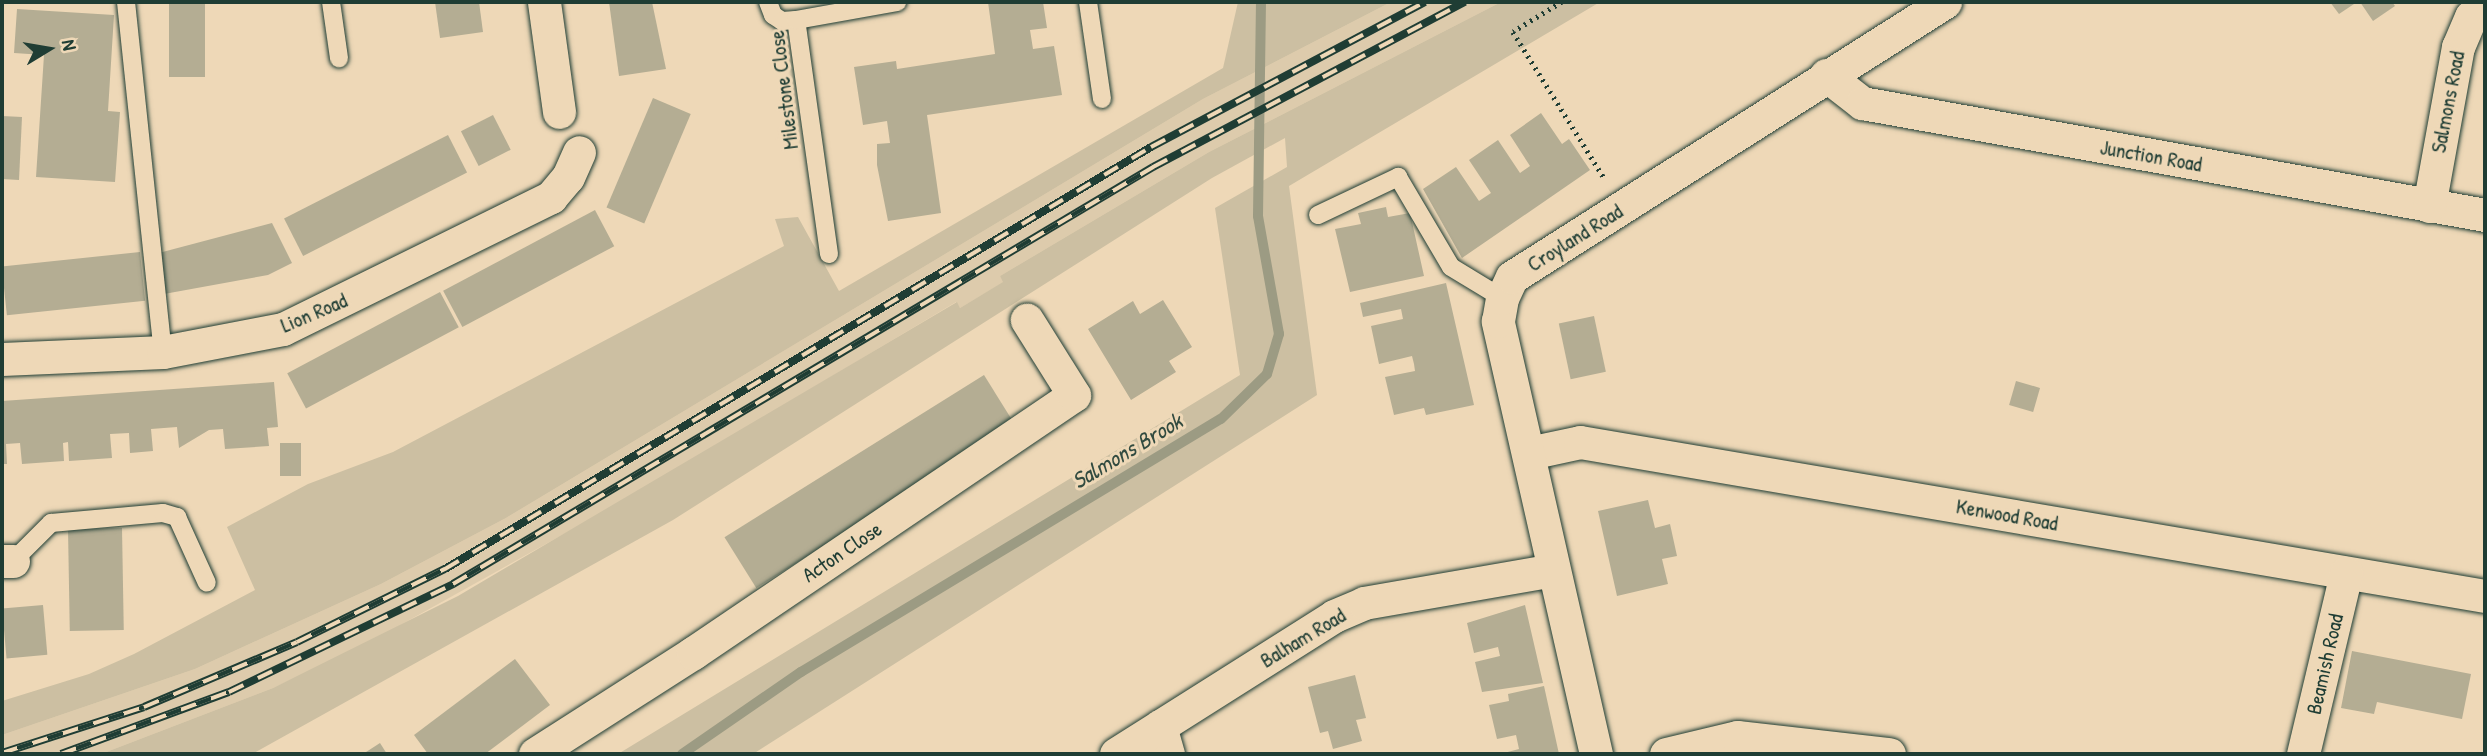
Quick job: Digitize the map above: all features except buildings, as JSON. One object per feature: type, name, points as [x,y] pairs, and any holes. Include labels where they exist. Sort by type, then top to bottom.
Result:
[{"type":"street","points":[[544,2],[559,112]]},
{"type":"street","name":"Croyland Road","points":[[1502,298],[1512,277],[1826,75],[1945,2]]},
{"type":"street","name":"Salmons Road","points":[[2429,206],[2458,47],[2471,17],[2485,8]]},
{"type":"street","name":"Junction Road","points":[[1826,75],[1862,103],[2485,215]]},
{"type":"street","name":"Lion Road","points":[[2,359],[163,352],[283,329],[551,197],[568,177],[579,152]]},
{"type":"street","points":[[1502,298],[1497,321],[1596,754]]},
{"type":"street","name":"Acton Close","points":[[535,754],[693,653],[1074,395],[1027,320]]},
{"type":"street","name":"Kenwood Road","points":[[1529,453],[1580,442],[2485,596]]},
{"type":"street","name":"Balham Road","points":[[1116,754],[1164,740],[1334,616],[1364,603],[1553,570]]},
{"type":"street","name":"Beamish Road","points":[[2303,754],[2346,573]]},
{"type":"street","points":[[1666,754],[1737,737],[1889,754]]},
{"type":"lane","points":[[126,2],[163,352]]},
{"type":"lane","points":[[331,2],[339,58]]},
{"type":"lane","points":[[768,2],[773,15],[782,21],[796,20]]},
{"type":"lane","name":"Milestone Close","points":[[829,254],[796,20],[897,2]]},
{"type":"lane","points":[[1088,2],[1102,99]]},
{"type":"lane","points":[[1318,215],[1398,177],[1451,267],[1502,298]]},
{"type":"lane","points":[[8,561],[51,523],[163,513],[177,517],[207,583]]},
{"type":"path","points":[[1562,2],[1513,32],[1623,207]]},
{"type":"shaded area","points":[[1238,2],[1391,2],[1203,99],[506,518],[381,584],[195,669],[2,735],[2,701],[89,674],[134,654],[255,590],[227,527],[308,484],[393,452],[784,246],[775,219],[798,217],[839,291],[1223,68]]},
{"type":"shaded area","points":[[1391,2],[1501,2],[1209,152],[1000,276],[1004,282],[960,308],[956,302],[625,500],[359,648],[273,688],[101,754],[2,754],[2,735],[195,669],[381,584],[506,518],[1203,99]]},
{"type":"shaded area","points":[[1501,2],[1600,2],[1289,186],[1317,395],[753,754],[618,754],[1240,375],[1215,208],[1287,167],[1285,138],[1212,178],[673,520],[252,754],[101,754],[273,688],[458,596],[957,302],[960,308],[1003,282],[1000,276],[1209,152]]},
{"type":"waterway","name":"Salmons Brook","points":[[682,754],[801,672],[1221,419],[1267,374],[1279,334],[1258,216],[1261,2]]},
{"type":"railway","points":[[2,753],[144,707],[297,642],[445,569],[1151,147],[1425,2]]},
{"type":"railway","points":[[61,754],[229,692],[453,584],[1153,167],[1465,2]]}]
